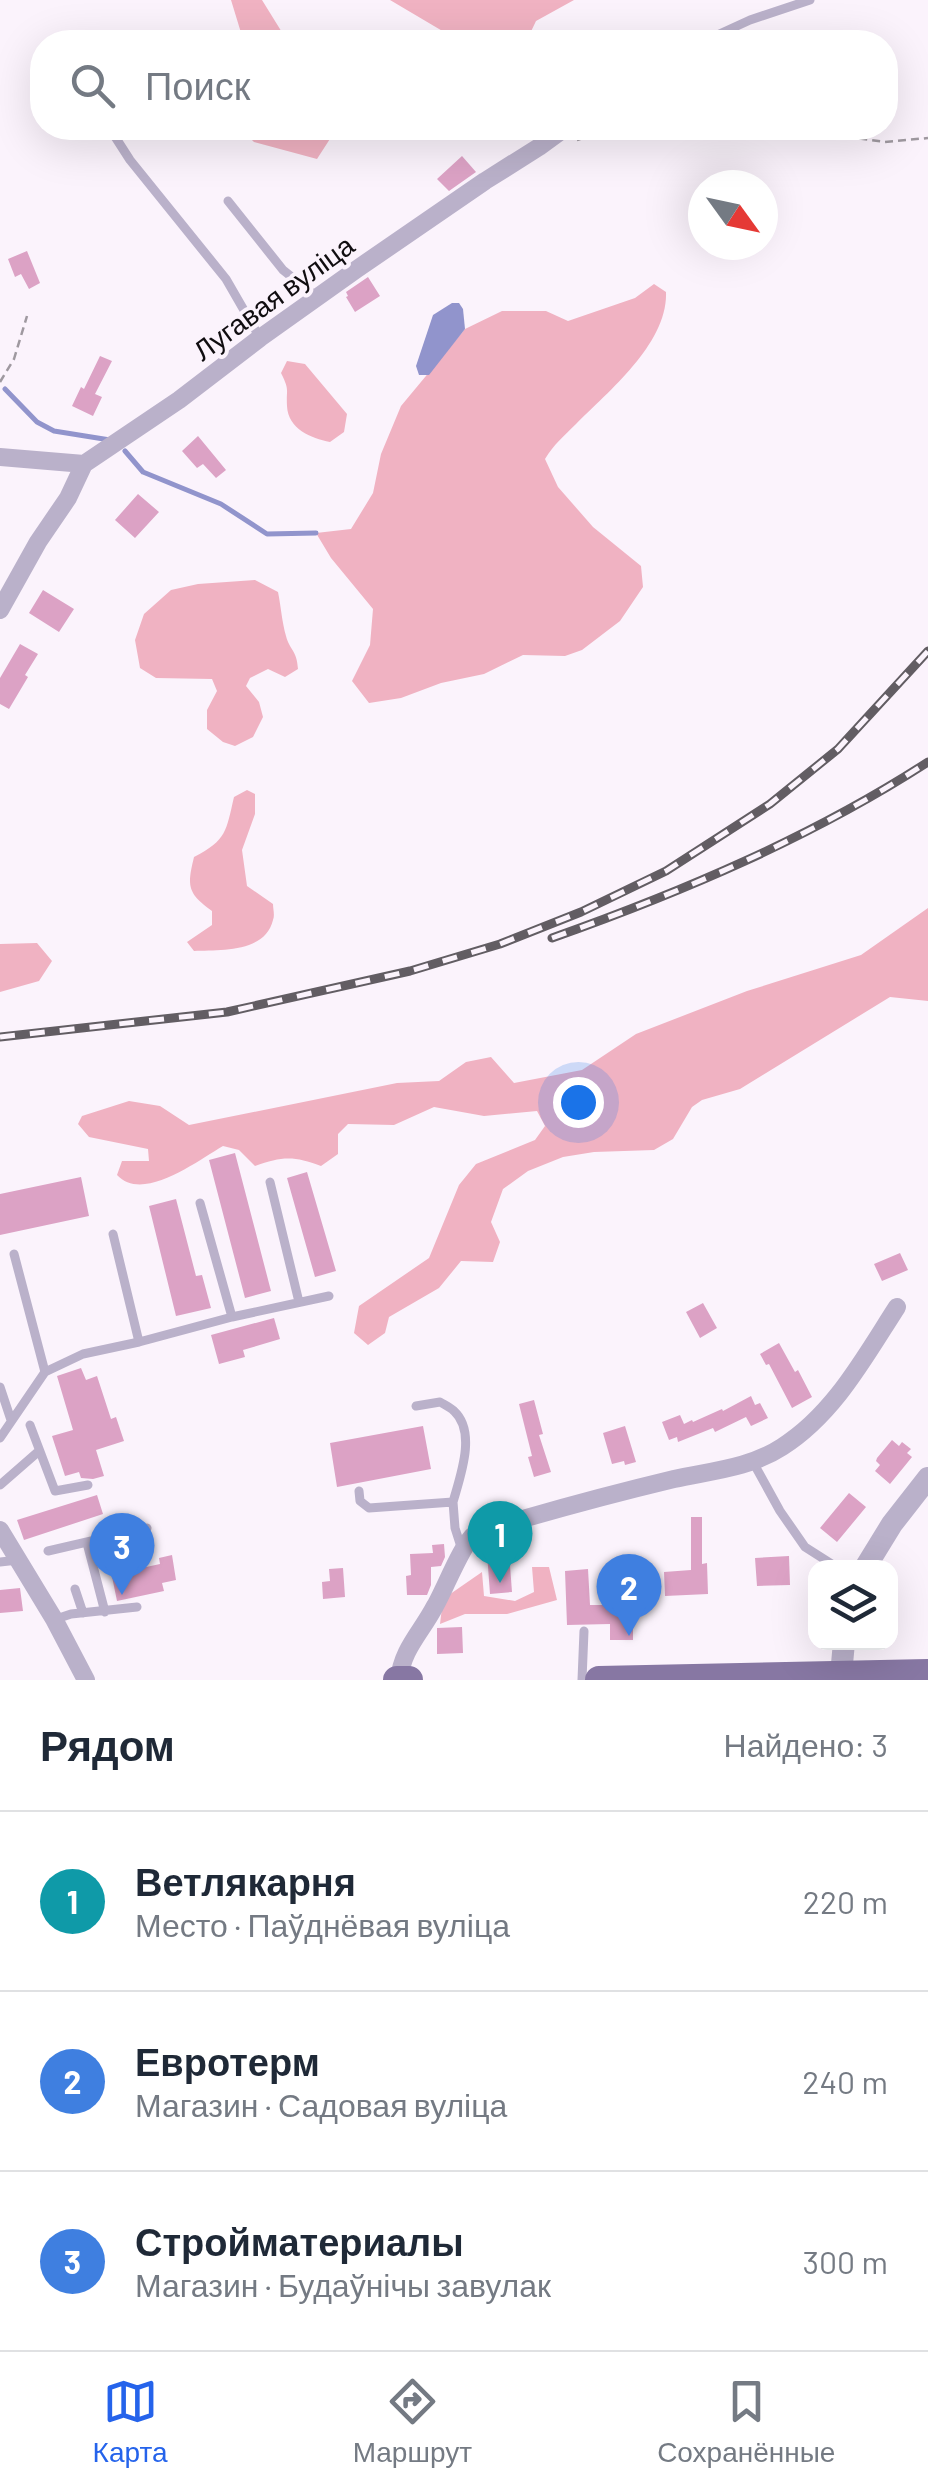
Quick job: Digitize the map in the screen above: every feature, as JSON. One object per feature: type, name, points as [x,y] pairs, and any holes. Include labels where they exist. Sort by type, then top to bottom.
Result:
[{"type":"main road","points":[[599,1680],[928,1674]]},
{"type":"main road","points":[[398,1680],[409,1680]]},
{"type":"street","name":"Лугавая вуліца","points":[[84,464],[179,400],[318,297],[548,140]]},
{"type":"street","points":[[0,457],[84,464],[68,498],[0,610]]},
{"type":"street","points":[[398,1680],[401,1660],[428,1621],[462,1550],[475,1534],[622,1492],[753,1462],[783,1447],[841,1394],[897,1307]]},
{"type":"street","points":[[870,1560],[928,1478]]},
{"type":"street","points":[[0,1530],[9,1561],[54,1620],[86,1680]]},
{"type":"street","points":[[841,1676],[843,1650]]},
{"type":"lane","points":[[728,30],[810,0]]},
{"type":"lane","points":[[117,140],[226,279],[260,338]]},
{"type":"lane","points":[[228,201],[284,270],[318,297]]},
{"type":"lane","points":[[270,1182],[298,1302]]},
{"type":"lane","points":[[200,1203],[232,1317]]},
{"type":"lane","points":[[113,1234],[139,1342]]},
{"type":"lane","points":[[14,1254],[45,1372]]},
{"type":"lane","points":[[0,1438],[45,1372],[84,1354],[329,1296]]},
{"type":"lane","points":[[0,1387],[11,1420]]},
{"type":"lane","points":[[416,1406],[440,1402],[464,1424],[465,1460],[453,1502],[462,1550]]},
{"type":"lane","points":[[30,1425],[55,1490],[88,1485]]},
{"type":"lane","points":[[0,1486],[38,1450]]},
{"type":"lane","points":[[753,1462],[805,1547],[825,1560]]},
{"type":"lane","points":[[359,1490],[360,1501],[368,1508],[453,1502]]},
{"type":"lane","points":[[48,1551],[147,1528]]},
{"type":"lane","points":[[86,1542],[105,1612]]},
{"type":"lane","points":[[74,1589],[83,1614]]},
{"type":"lane","points":[[54,1620],[137,1607]]},
{"type":"lane","points":[[582,1680],[584,1631]]},
{"type":"path","points":[[870,140],[928,138]]},
{"type":"path","points":[[0,382],[14,358],[26,316]]},
{"type":"shaded area","points":[[231,0],[262,0],[281,30],[240,30]]},
{"type":"shaded area","points":[[390,0],[574,0],[536,21],[532,30],[441,30]]},
{"type":"shaded area","points":[[252,140],[329,140],[317,159]]},
{"type":"shaded area","points":[[654,284],[666,292],[664,311],[647,347],[545,459],[558,487],[593,527],[641,566],[643,587],[620,621],[582,650],[565,656],[523,655],[484,674],[369,703],[352,681],[370,645],[373,609],[316,533],[351,529],[373,493],[381,454],[401,406],[465,329],[502,311],[546,311],[568,321],[635,298]]},
{"type":"shaded area","points":[[287,361],[305,364],[347,414],[344,432],[330,442],[308,435],[291,421],[287,387],[281,373]]},
{"type":"shaded area","points":[[255,580],[278,592],[286,636],[298,669],[285,677],[268,669],[250,678],[246,686],[259,702],[263,717],[253,737],[235,746],[207,729],[207,710],[217,691],[212,679],[156,678],[140,668],[135,640],[144,614],[171,590]]},
{"type":"shaded area","points":[[247,790],[255,794],[255,814],[242,850],[247,886],[273,904],[273,920],[261,939],[251,944],[194,951],[187,942],[212,925],[212,911],[191,888],[194,857],[219,840],[234,797]]},
{"type":"shaded area","points":[[928,908],[928,1001],[890,997],[740,1089],[702,1100],[692,1107],[673,1139],[654,1150],[563,1157],[528,1171],[503,1189],[491,1222],[500,1242],[493,1262],[461,1261],[439,1288],[389,1317],[385,1333],[368,1345],[354,1333],[359,1306],[429,1258],[459,1185],[476,1164],[535,1140],[545,1126],[537,1111],[484,1116],[434,1107],[394,1125],[348,1124],[338,1134],[338,1154],[321,1166],[288,1158],[255,1166],[239,1150],[223,1146],[170,1177],[141,1184],[117,1175],[122,1161],[149,1161],[148,1149],[89,1137],[78,1124],[82,1116],[129,1101],[160,1106],[189,1125],[397,1083],[439,1081],[466,1062],[491,1057],[514,1083],[582,1070],[636,1034],[747,991],[861,955]]},
{"type":"shaded area","points":[[37,943],[52,961],[39,981],[0,992],[0,944]]},
{"type":"shaded area","points":[[532,1567],[549,1567],[557,1600],[507,1614],[465,1614],[440,1624],[443,1599],[482,1572],[484,1596],[515,1601],[534,1592]]},
{"type":"water","points":[[459,303],[463,309],[465,329],[429,375],[419,375],[416,366],[433,315]]},
{"type":"building","points":[[462,156],[476,172],[449,191],[437,179]]},
{"type":"building","points":[[27,251],[40,283],[29,289],[21,274],[15,277],[8,259]]},
{"type":"building","points":[[368,277],[380,296],[355,312],[346,292]]},
{"type":"building","points":[[100,356],[112,361],[95,394],[102,397],[93,416],[72,406]]},
{"type":"building","points":[[198,436],[226,470],[216,478],[203,464],[197,468],[182,451]]},
{"type":"building","points":[[138,494],[159,512],[135,538],[115,520]]},
{"type":"building","points":[[43,590],[74,609],[59,632],[29,613]]},
{"type":"building","points":[[20,644],[38,654],[9,709],[0,704],[0,678]]},
{"type":"building","points":[[235,1153],[271,1291],[245,1298],[209,1160]]},
{"type":"building","points":[[307,1172],[336,1271],[315,1277],[287,1178]]},
{"type":"building","points":[[81,1177],[89,1216],[0,1235],[0,1194]]},
{"type":"building","points":[[176,1199],[196,1276],[202,1275],[211,1308],[176,1316],[149,1206]]},
{"type":"building","points":[[900,1253],[908,1270],[882,1281],[874,1264]]},
{"type":"building","points":[[703,1303],[717,1328],[700,1338],[686,1312]]},
{"type":"building","points":[[274,1318],[280,1339],[243,1350],[245,1357],[219,1364],[211,1335]]},
{"type":"building","points":[[779,1343],[812,1397],[792,1408],[760,1354]]},
{"type":"building","points":[[81,1368],[86,1380],[97,1376],[111,1419],[116,1417],[124,1441],[96,1450],[104,1476],[93,1479],[81,1478],[79,1472],[65,1476],[52,1436],[73,1430],[57,1376]]},
{"type":"building","points":[[751,1396],[768,1418],[751,1426],[746,1417],[715,1432],[713,1428],[678,1442],[677,1437],[669,1440],[662,1422],[680,1415],[684,1424],[693,1422]]},
{"type":"building","points":[[534,1400],[543,1434],[539,1435],[551,1472],[534,1477],[519,1404]]},
{"type":"building","points":[[423,1426],[431,1469],[337,1487],[330,1443]]},
{"type":"building","points":[[625,1426],[636,1462],[612,1464],[603,1433]]},
{"type":"building","points":[[892,1440],[911,1449],[907,1453],[912,1457],[890,1484],[875,1471],[880,1465],[877,1458]]},
{"type":"building","points":[[849,1493],[866,1507],[837,1542],[820,1528]]},
{"type":"building","points":[[97,1495],[103,1514],[24,1540],[17,1520]]},
{"type":"building","points":[[691,1517],[702,1517],[702,1564],[707,1563],[708,1594],[665,1596],[664,1572],[691,1570]]},
{"type":"building","points":[[518,1539],[519,1551],[509,1552],[512,1592],[490,1594],[487,1553],[477,1551],[487,1542]]},
{"type":"building","points":[[444,1544],[441,1566],[431,1567],[427,1595],[407,1595],[410,1554],[433,1553],[432,1545]]},
{"type":"building","points":[[172,1555],[176,1580],[162,1583],[164,1591],[117,1601],[109,1562],[135,1557],[137,1569],[160,1564],[159,1558]]},
{"type":"building","points":[[789,1556],[790,1585],[757,1586],[755,1558]]},
{"type":"building","points":[[343,1568],[345,1597],[323,1599],[322,1582],[330,1581],[329,1569]]},
{"type":"building","points":[[588,1569],[590,1605],[633,1605],[633,1640],[610,1640],[610,1624],[567,1625],[565,1571]]},
{"type":"building","points":[[20,1588],[23,1611],[0,1613],[0,1590]]},
{"type":"building","points":[[462,1627],[463,1653],[437,1654],[437,1628]]},
{"type":"waterway","points":[[5,389],[37,422],[54,431],[110,440]]},
{"type":"waterway","points":[[125,451],[143,472],[221,504],[267,534],[316,533]]},
{"type":"railway","points":[[0,1037],[227,1012],[410,971],[500,944],[581,912],[666,871],[770,804],[838,749],[928,651]]},
{"type":"railway","points":[[552,938],[745,861],[839,815],[928,762]]},
{"type":"place","name":"Ветлякарня","points":[[500,1583]]},
{"type":"place","name":"Стройматериалы","points":[[122,1595]]},
{"type":"place","name":"Евротерм","points":[[629,1636]]}]
